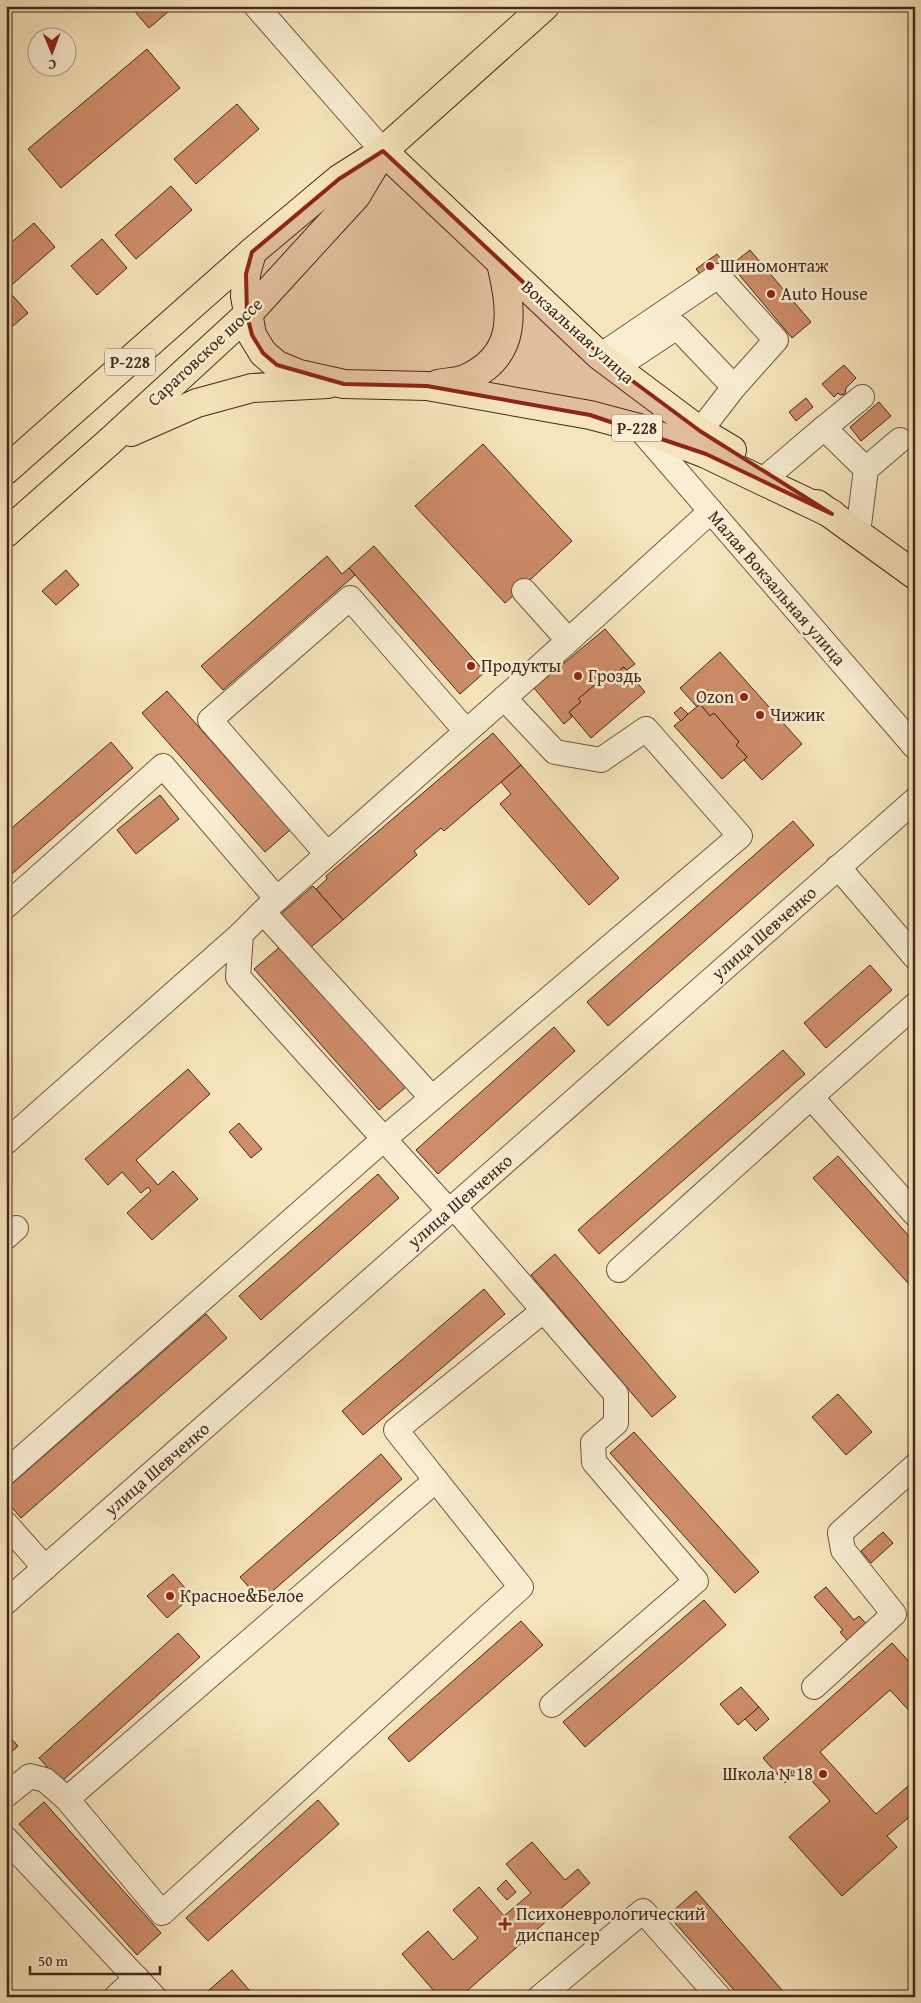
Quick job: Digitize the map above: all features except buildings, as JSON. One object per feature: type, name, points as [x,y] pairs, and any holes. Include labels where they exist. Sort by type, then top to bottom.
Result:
[{"type":"main road","name":"Саратовское шоссе","points":[[6,470],[252,252],[339,179],[383,151],[545,6]]},
{"type":"main road","name":"Саратовское шоссе","points":[[6,533],[110,442],[247,315],[356,196],[383,151]]},
{"type":"main road","name":"Вокзальная улица","points":[[383,151],[607,362],[700,431],[832,514],[915,575]]},
{"type":"main road","points":[[252,252],[246,274],[245,296],[247,315],[252,335],[264,353],[277,365],[299,374],[344,384]]},
{"type":"main road","points":[[427,386],[464,380],[487,367],[501,348],[509,325],[509,298],[501,262]]},
{"type":"main road","name":"Р-228","points":[[110,442],[197,403],[252,388],[344,384],[427,386],[590,415],[639,428],[706,454],[832,514]]},
{"type":"street","points":[[256,6],[383,151]]},
{"type":"street","points":[[607,362],[718,276],[776,340],[734,387],[700,431]]},
{"type":"street","points":[[607,362],[677,327],[734,387]]},
{"type":"street","points":[[770,474],[862,397]]},
{"type":"street","name":"Малая Вокзальная улица","points":[[639,428],[915,747]]},
{"type":"street","points":[[824,428],[866,469]]},
{"type":"street","points":[[858,533],[866,469],[900,440]]},
{"type":"street","points":[[6,1142],[711,512]]},
{"type":"street","points":[[524,591],[568,640]]},
{"type":"street","points":[[327,854],[210,720],[350,598],[466,731]]},
{"type":"street","points":[[6,1472],[384,1139],[740,836],[646,729],[602,760],[555,752],[504,698]]},
{"type":"street","points":[[6,906],[163,766],[270,905],[432,1098]]},
{"type":"street","name":"улица Шевченко","points":[[6,1602],[915,800]]},
{"type":"street","points":[[838,867],[915,957]]},
{"type":"street","points":[[241,934],[238,977],[384,1139],[543,1310],[616,1394],[616,1423],[593,1443],[594,1462],[696,1581],[552,1705]]},
{"type":"street","points":[[619,1270],[915,1005]]},
{"type":"street","points":[[811,1097],[915,1214]]},
{"type":"street","points":[[6,1794],[30,1776],[45,1780],[67,1799],[162,1913],[521,1587],[396,1430],[543,1310]]},
{"type":"street","points":[[814,1687],[894,1614],[843,1550],[840,1533],[915,1466]]},
{"type":"street","points":[[67,1799],[436,1480]]},
{"type":"street","points":[[6,1524],[45,1568]]},
{"type":"street","points":[[6,1838],[154,1997]]},
{"type":"street","points":[[540,1997],[643,1911],[719,1997]]},
{"type":"street","points":[[116,1997],[137,1978]]},
{"type":"highlighted area","points":[[383,151],[615,368],[700,431],[832,514],[706,454],[590,415],[427,386],[344,384],[277,365],[263,353],[252,335],[247,315],[246,274],[252,252],[339,179]]},
{"type":"place","name":"Шиномонтаж","points":[[710,266]]},
{"type":"place","name":"Auto House","points":[[771,294]]},
{"type":"place","name":"Продукты","points":[[471,666]]},
{"type":"place","name":"Гроздь","points":[[578,676]]},
{"type":"place","name":"Ozon","points":[[744,697]]},
{"type":"place","name":"Чижик","points":[[760,715]]},
{"type":"place","name":"Красное&Белое","points":[[170,1596]]},
{"type":"place","name":"Школа №18","points":[[823,1774]]},
{"type":"place","name":"Психоневрологический диспансер","points":[[505,1924]]}]
